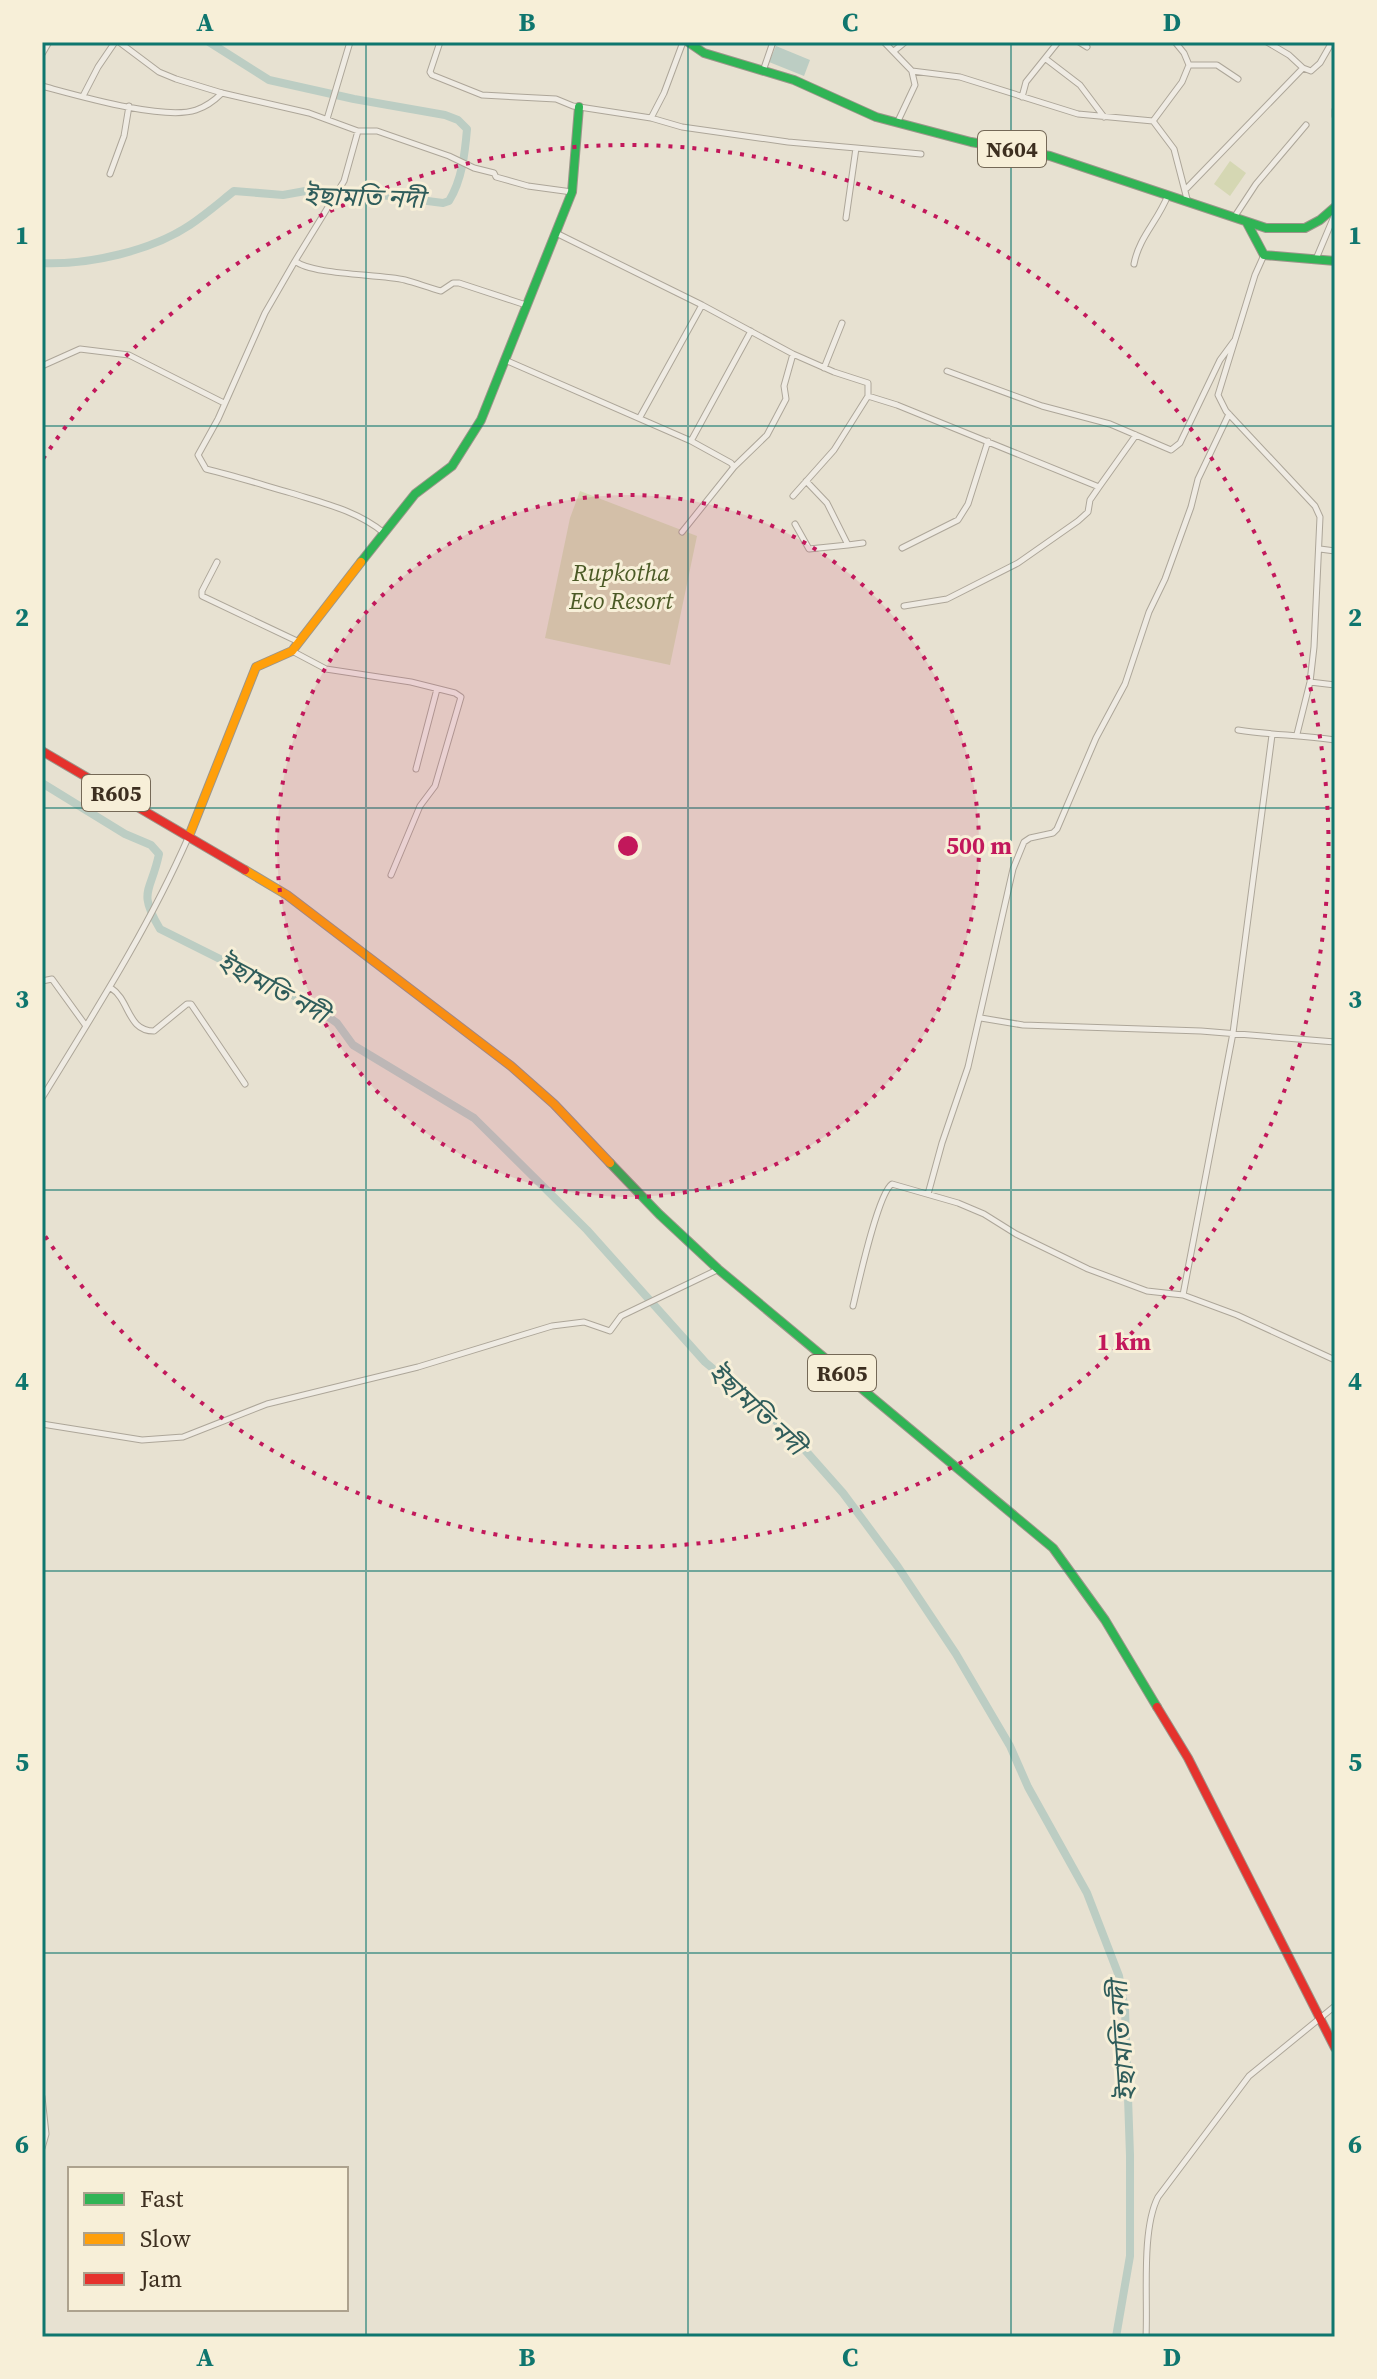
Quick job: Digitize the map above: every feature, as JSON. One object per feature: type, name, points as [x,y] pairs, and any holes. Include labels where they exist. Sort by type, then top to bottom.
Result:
[{"type":"main road","name":"N604","points":[[685,42],[704,53],[794,80],[876,117],[971,142],[1050,156],[1187,200],[1247,223],[1286,230],[1305,228],[1335,207]]},
{"type":"main road","points":[[189,836],[256,667],[292,651],[415,494],[452,466],[481,420],[572,192],[579,107]]},
{"type":"main road","points":[[1247,223],[1264,255],[1335,261]]},
{"type":"main road","name":"R605","points":[[42,751],[287,895],[519,1073],[554,1104],[659,1214],[718,1269],[1053,1548],[1105,1620],[1201,1780],[1335,2048]]},
{"type":"street","points":[[42,54],[49,42]]},
{"type":"street","points":[[83,96],[98,67],[117,42],[159,72],[222,93],[284,106],[358,131],[377,131],[494,173],[507,181],[572,192]]},
{"type":"street","points":[[327,119],[350,42]]},
{"type":"street","points":[[440,42],[430,72],[482,95],[556,99],[579,107],[651,118],[682,127],[788,142],[921,154]]},
{"type":"street","points":[[651,118],[685,42]]},
{"type":"street","points":[[763,71],[773,42]]},
{"type":"street","points":[[884,42],[912,71],[915,85],[898,123]]},
{"type":"street","points":[[894,51],[905,42]]},
{"type":"street","points":[[1022,98],[1026,82],[1058,42]]},
{"type":"street","points":[[1079,42],[1087,47]]},
{"type":"street","points":[[1153,121],[1182,82],[1189,65],[1175,42]]},
{"type":"street","points":[[1267,42],[1311,71],[1332,42]]},
{"type":"street","points":[[1046,59],[1080,85],[1104,117]]},
{"type":"street","points":[[1189,65],[1217,65],[1238,79]]},
{"type":"street","points":[[1186,188],[1303,68]]},
{"type":"street","points":[[912,71],[960,77],[1078,114],[1153,121],[1174,149],[1187,200]]},
{"type":"street","points":[[42,86],[170,112],[195,111],[222,93]]},
{"type":"street","points":[[110,174],[124,136],[129,106]]},
{"type":"street","points":[[1234,217],[1256,184],[1306,125]]},
{"type":"street","points":[[358,131],[344,181],[265,313],[198,455],[203,467],[350,513],[372,523],[384,533]]},
{"type":"street","points":[[846,218],[856,148]]},
{"type":"street","points":[[1134,264],[1138,245],[1158,218],[1169,194]]},
{"type":"street","points":[[1315,260],[1335,214]]},
{"type":"street","points":[[556,233],[793,354],[868,383],[868,396],[834,450],[793,496]]},
{"type":"street","points":[[1264,255],[1218,395],[1229,414],[1315,506],[1320,517],[1310,682],[1297,734]]},
{"type":"street","points":[[295,261],[318,271],[406,280],[441,291],[453,283],[459,283],[526,305]]},
{"type":"street","points":[[640,417],[702,305]]},
{"type":"street","points":[[824,368],[842,323]]},
{"type":"street","points":[[691,441],[751,331]]},
{"type":"street","points":[[947,371],[1042,406],[1110,424],[1171,450],[1180,443],[1220,360],[1234,340]]},
{"type":"street","points":[[42,366],[80,349],[129,355],[224,403]]},
{"type":"street","points":[[682,532],[734,467],[767,435],[786,399],[784,386],[793,354]]},
{"type":"street","points":[[505,360],[640,417],[691,441],[734,467]]},
{"type":"street","points":[[868,396],[1099,487]]},
{"type":"street","points":[[928,1194],[981,1018],[1009,882],[1021,846],[1030,838],[1050,834],[1057,829],[1096,738],[1125,684],[1149,612],[1165,579],[1191,507],[1198,479],[1229,414]]},
{"type":"street","points":[[904,606],[947,599],[1018,563],[1078,521],[1088,512],[1090,500],[1136,435]]},
{"type":"street","points":[[902,548],[958,520],[968,504],[988,441]]},
{"type":"street","points":[[806,481],[827,503],[848,545]]},
{"type":"street","points":[[795,524],[809,549],[863,543]]},
{"type":"street","points":[[1320,549],[1335,551]]},
{"type":"street","points":[[217,562],[202,596],[299,642]]},
{"type":"street","points":[[292,651],[326,669],[411,682],[459,694],[461,700],[435,786],[420,806],[391,875]]},
{"type":"street","points":[[1310,682],[1335,685]]},
{"type":"street","points":[[416,769],[437,689]]},
{"type":"street","points":[[1238,730],[1335,740]]},
{"type":"street","points":[[1183,1295],[1233,1033],[1272,735]]},
{"type":"street","points":[[42,1098],[121,971],[189,836]]},
{"type":"street","points":[[42,981],[52,979],[86,1026]]},
{"type":"street","points":[[111,988],[123,999],[136,1025],[147,1031],[154,1031],[191,1004],[245,1084]]},
{"type":"street","points":[[981,1018],[1023,1025],[1233,1033],[1335,1042]]},
{"type":"street","points":[[853,1306],[888,1185],[928,1194],[984,1214],[1016,1234],[1088,1269],[1147,1291],[1183,1295],[1237,1315],[1335,1360]]},
{"type":"street","points":[[42,1424],[142,1440],[183,1437],[267,1404],[418,1367],[552,1326],[584,1322],[610,1331],[621,1316],[718,1269]]},
{"type":"street","points":[[1146,2337],[1147,2261],[1151,2218],[1158,2197],[1249,2076],[1335,2006]]},
{"type":"street","points":[[42,2097],[46,2134],[42,2148]]},
{"type":"green space","points":[[1230,161],[1246,173],[1230,196],[1214,184]]},
{"type":"green space","name":"Rupkotha Eco Resort","points":[[580,491],[697,536],[670,665],[545,638],[570,518]]},
{"type":"shaded area","points":[[776,46],[810,60],[804,76],[769,62]]},
{"type":"waterway","name":"ইছামতি নদী","points":[[42,263],[99,259],[157,242],[190,225],[234,191],[283,195],[311,190],[350,191],[443,203],[449,201],[460,175],[465,147],[467,129],[458,120],[269,80],[209,42]]},
{"type":"waterway","name":"ইছামতি নদী","points":[[42,783],[125,834],[151,845],[159,854],[147,898],[160,929],[310,1004],[337,1023],[353,1045],[474,1118],[587,1230],[705,1362],[789,1432],[843,1493],[898,1567],[956,1654],[1010,1746],[1028,1787],[1087,1893],[1119,1976],[1125,2010],[1130,2256],[1116,2337]]},
{"type":"traffic: fast","points":[[688,42],[704,53],[794,80],[876,117],[971,142],[1050,156],[1266,228],[1305,228],[1335,207]]},
{"type":"traffic: fast","points":[[361,562],[415,494],[452,466],[481,420],[572,192],[579,107]]},
{"type":"traffic: fast","points":[[1247,223],[1264,255],[1335,261]]},
{"type":"traffic: fast","points":[[610,1163],[718,1269],[1053,1548],[1105,1620],[1157,1707]]},
{"type":"traffic: slow","points":[[189,836],[256,667],[292,651],[361,562]]},
{"type":"traffic: slow","points":[[245,870],[287,895],[511,1066],[554,1104],[610,1163]]},
{"type":"traffic: jam","points":[[42,751],[245,870]]},
{"type":"traffic: jam","points":[[1157,1707],[1188,1758],[1335,2048]]}]
